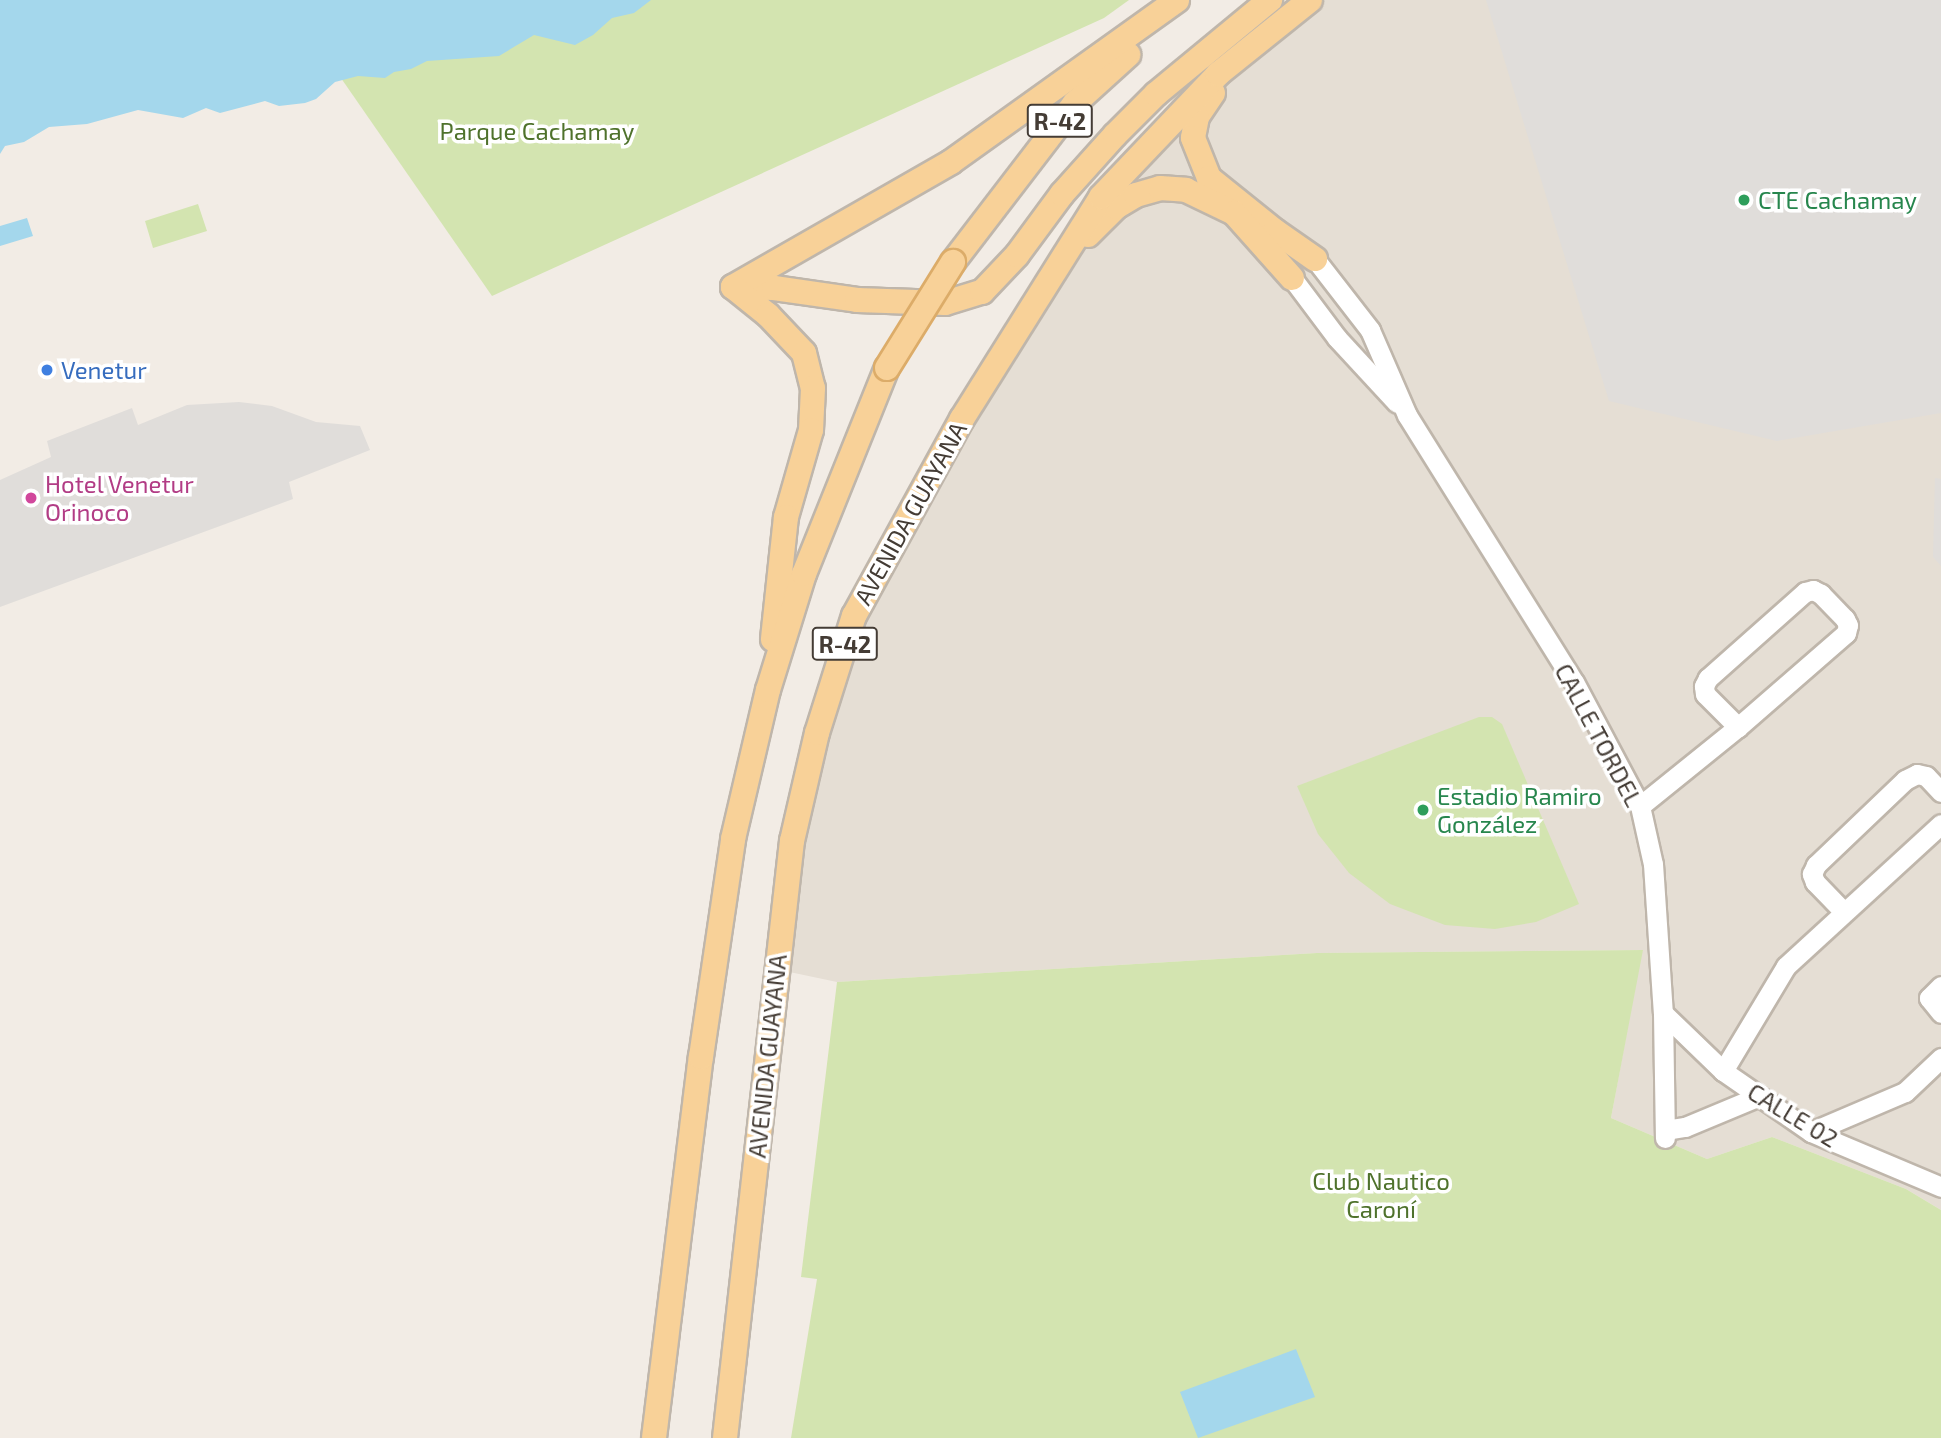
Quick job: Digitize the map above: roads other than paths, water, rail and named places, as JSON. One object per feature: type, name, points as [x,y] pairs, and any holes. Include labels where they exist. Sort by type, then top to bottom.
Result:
[{"type":"main road","points":[[733,287],[951,162],[1177,0]]},
{"type":"main road","name":"R-42","points":[[653,1438],[701,1057],[733,839],[768,690],[804,574],[887,368],[953,262],[1074,103],[1188,0]]},
{"type":"main road","points":[[733,287],[775,288],[857,300],[945,303],[982,292],[1017,255],[1062,194],[1115,135],[1156,94],[1270,0]]},
{"type":"main road","name":"AVENIDA GUAYANA","points":[[725,1438],[790,855],[817,733],[854,617],[962,419],[1101,197],[1218,74],[1310,0]]},
{"type":"main road","points":[[1266,37],[1212,93],[1198,117],[1193,138],[1209,178],[1275,232],[1315,259]]},
{"type":"main road","points":[[1057,264],[1116,207],[1136,195],[1160,187],[1186,190],[1234,213],[1292,278]]},
{"type":"main road","points":[[733,287],[768,315],[804,353],[813,388],[811,430],[786,517],[768,690]]},
{"type":"street","name":"CALLE TORDEL","points":[[1315,259],[1370,330],[1408,415],[1574,682],[1640,806],[1653,864],[1663,1013],[1665,1134],[1757,1097]]},
{"type":"street","name":"CALLE TORDEL","points":[[1292,278],[1337,338],[1408,415]]},
{"type":"street","points":[[1640,806],[1738,727],[1846,633],[1849,625],[1821,594],[1813,590],[1805,592],[1708,678],[1704,686],[1705,694],[1738,727]]},
{"type":"street","points":[[1844,912],[1815,882],[1812,874],[1816,865],[1905,780],[1917,774],[1926,776],[1941,792]]},
{"type":"street","points":[[1723,1070],[1786,967],[1941,824]]},
{"type":"street","points":[[1941,986],[1929,998],[1941,1013]]},
{"type":"street","name":"CALLE 02","points":[[1663,1013],[1723,1070],[1757,1097],[1811,1132],[1941,1187]]},
{"type":"street","points":[[1811,1132],[1905,1092],[1941,1058]]},
{"type":"water","points":[[0,0],[651,0],[634,13],[612,18],[593,35],[575,45],[534,35],[499,56],[427,61],[411,69],[394,72],[385,78],[358,76],[335,82],[316,99],[305,103],[279,106],[265,101],[220,113],[206,108],[183,118],[138,110],[87,124],[49,127],[24,142],[5,146],[0,154]]},
{"type":"water","points":[[27,218],[33,236],[0,246],[0,226]]},
{"type":"water","points":[[1296,1349],[1315,1397],[1198,1438],[1180,1392]]},
{"type":"place","name":"CTE Cachamay","points":[[1744,200]]},
{"type":"place","name":"Venetur","points":[[47,370]]},
{"type":"place","name":"Hotel Venetur Orinoco","points":[[31,498]]},
{"type":"place","name":"Estadio Ramiro González","points":[[1423,810]]},
{"type":"park label","name":"Parque Cachamay","points":[[537,131]]},
{"type":"park label","name":"Club Nautico Caroní","points":[[1381,1195]]}]
